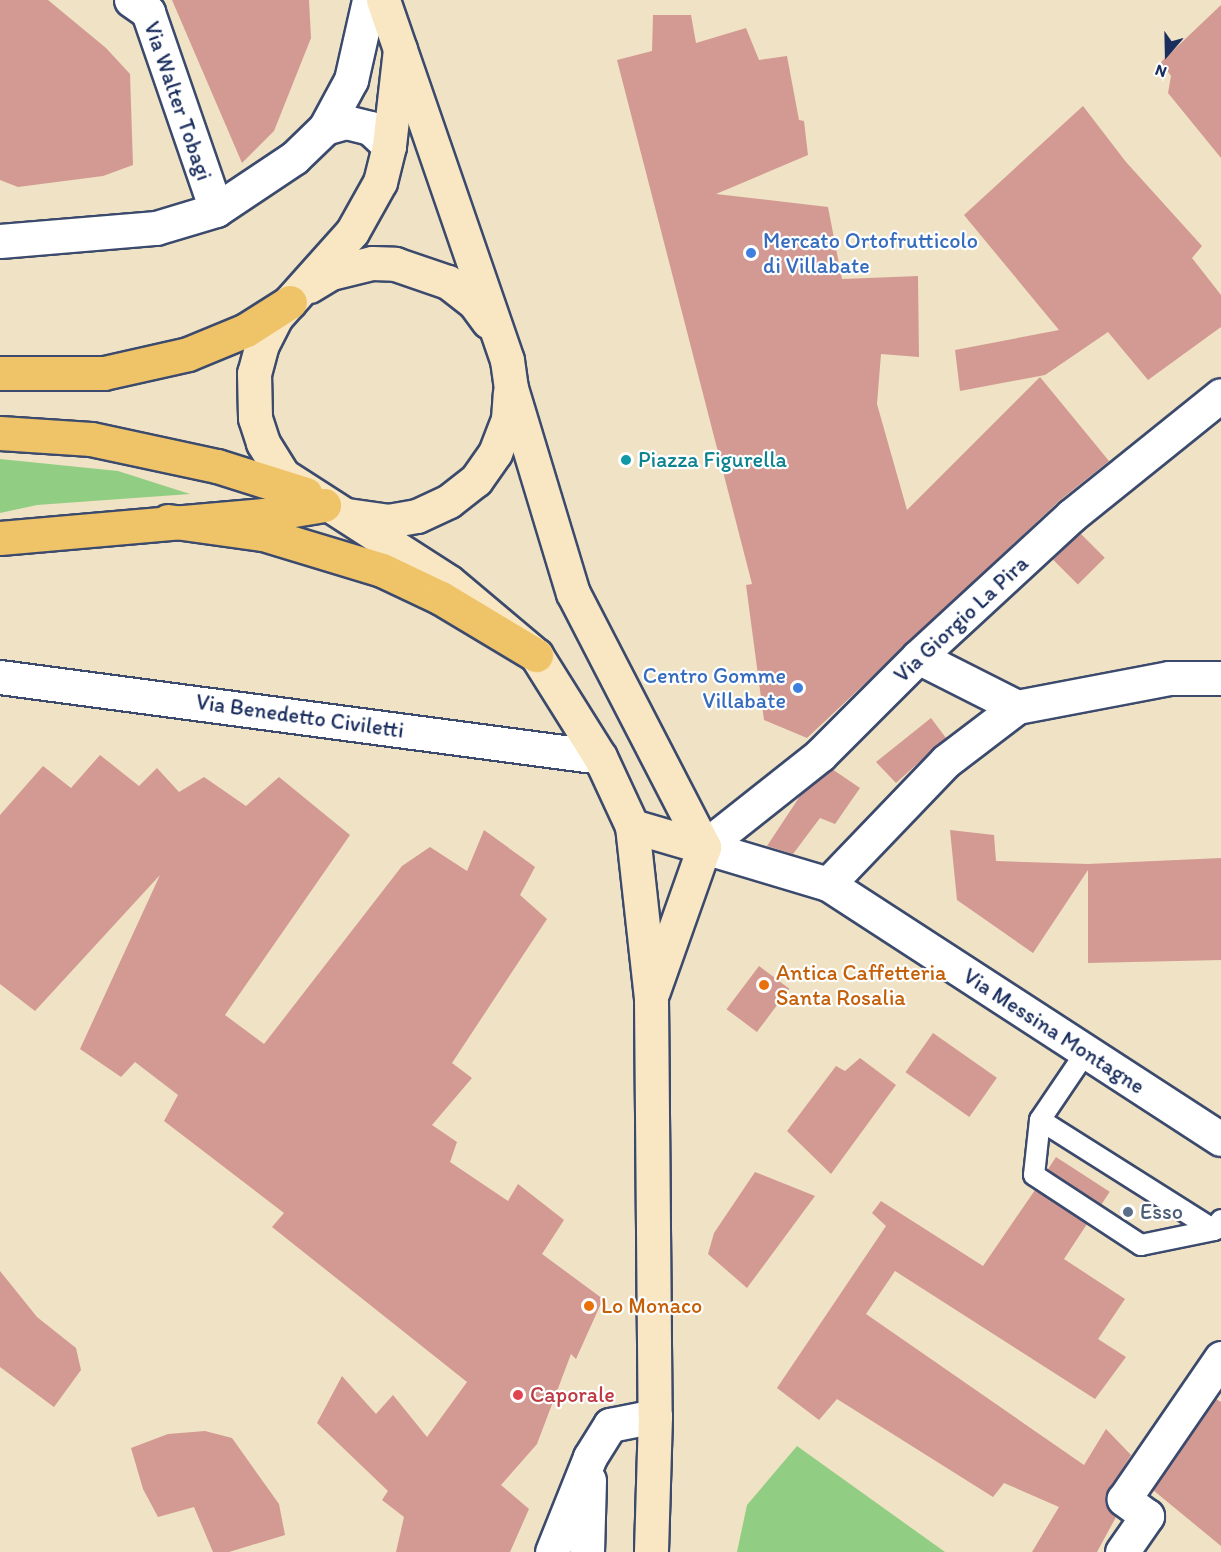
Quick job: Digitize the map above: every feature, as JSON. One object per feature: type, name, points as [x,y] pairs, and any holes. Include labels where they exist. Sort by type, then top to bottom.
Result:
[{"type":"main road","points":[[0,433],[91,439],[217,465],[321,503],[388,520],[417,516],[449,501],[476,480],[495,453],[508,419],[509,374],[383,0]]},
{"type":"main road","points":[[400,49],[389,146],[380,182],[352,232],[276,317],[262,344],[253,392],[263,443],[283,475],[321,503],[449,582],[536,655],[600,757],[632,826],[651,999],[655,1416],[651,1552]]},
{"type":"main road","points":[[0,373],[104,373],[188,354],[246,330],[331,273],[372,263],[418,269],[448,282],[474,302],[495,330],[573,593],[704,847],[651,999]]},
{"type":"main road","points":[[0,538],[168,521],[264,515],[321,503]]},
{"type":"main road","points":[[168,521],[263,534],[382,570],[441,597],[536,655]]},
{"type":"main road","points":[[632,826],[704,847]]},
{"type":"street","name":"Via Walter Tobagi","points":[[131,0],[148,12],[216,210]]},
{"type":"street","points":[[0,241],[156,228],[216,210],[294,158],[325,128],[351,80],[369,0]]},
{"type":"street","points":[[325,128],[346,122],[370,128],[389,146]]},
{"type":"street","name":"Via Giorgio La Pira","points":[[704,847],[820,755],[918,657],[1072,514],[1221,395]]},
{"type":"street","points":[[918,657],[1017,707]]},
{"type":"street","name":"Via Benedetto Civiletti","points":[[0,677],[600,757]]},
{"type":"street","points":[[828,884],[946,761],[1017,707],[1170,678],[1221,678]]},
{"type":"street","name":"Via Messina Montagne","points":[[704,847],[828,884],[1221,1139]]},
{"type":"street","points":[[1122,1552],[1147,1516],[1124,1499],[1221,1358]]},
{"type":"street","points":[[552,1552],[590,1457],[610,1425],[655,1416]]},
{"type":"street","points":[[586,1552],[590,1457]]},
{"type":"lane","points":[[1086,1052],[1040,1120],[1034,1175],[1141,1245],[1218,1225]]},
{"type":"lane","points":[[1040,1120],[1218,1225]]},
{"type":"green space","points":[[0,459],[118,471],[190,494],[37,505],[0,513]]},
{"type":"green space","points":[[797,1446],[945,1552],[737,1552],[747,1505]]},
{"type":"building","points":[[0,0],[48,0],[106,48],[130,74],[133,165],[103,176],[18,187],[0,180]]},
{"type":"building","points":[[172,0],[309,0],[311,38],[274,131],[242,163]]},
{"type":"building","points":[[1221,5],[1221,158],[1168,93],[1171,76],[1161,62]]},
{"type":"building","points":[[653,15],[691,15],[696,43],[746,28],[759,60],[787,56],[799,120],[804,121],[808,155],[716,194],[828,207],[842,279],[918,276],[919,357],[881,354],[877,404],[907,510],[1040,377],[1109,461],[1059,501],[807,738],[764,720],[746,585],[752,584],[617,60],[652,51]]},
{"type":"building","points":[[1083,106],[1126,162],[1202,246],[1192,258],[1221,295],[1221,327],[1148,380],[1108,332],[1045,375],[960,391],[955,350],[1059,330],[964,215]]},
{"type":"building","points":[[1080,533],[1105,558],[1078,585],[1053,560]]},
{"type":"building","points":[[931,718],[946,738],[896,783],[876,762]]},
{"type":"building","points":[[100,755],[139,786],[157,768],[179,792],[204,777],[246,806],[279,777],[350,835],[225,1015],[264,1044],[402,866],[430,847],[467,871],[484,830],[535,867],[520,895],[547,919],[452,1063],[472,1078],[432,1125],[457,1142],[450,1162],[508,1201],[518,1184],[564,1220],[542,1254],[603,1299],[576,1359],[571,1354],[537,1444],[501,1485],[529,1509],[510,1552],[396,1552],[404,1517],[382,1500],[388,1491],[317,1423],[342,1376],[376,1414],[393,1395],[427,1437],[467,1382],[272,1227],[284,1213],[164,1121],[178,1095],[135,1062],[121,1077],[80,1049],[160,875],[35,1011],[0,984],[0,815],[43,766],[71,788]]},
{"type":"building","points":[[832,769],[860,788],[835,824],[820,818],[793,854],[767,846],[802,793]]},
{"type":"building","points":[[950,830],[994,835],[996,861],[1088,864],[1221,858],[1221,960],[1088,963],[1088,870],[1033,953],[957,900]]},
{"type":"building","name":"Antica Caffetteria Santa Rosalia","points":[[759,966],[789,989],[757,1032],[727,1009]]},
{"type":"building","points":[[933,1033],[997,1078],[969,1117],[905,1072]]},
{"type":"building","points":[[860,1058],[896,1085],[831,1174],[787,1131],[836,1066],[845,1071]]},
{"type":"building","points":[[1056,1157],[1110,1192],[1102,1204],[1048,1170]]},
{"type":"building","points":[[755,1172],[815,1196],[747,1288],[708,1254],[714,1233]]},
{"type":"building","points":[[1035,1190],[1087,1224],[1064,1259],[1125,1299],[1098,1339],[1126,1357],[1095,1399],[895,1271],[866,1314],[1084,1465],[1106,1429],[1131,1455],[1105,1497],[1107,1507],[1116,1517],[1097,1552],[1032,1552],[1059,1507],[1004,1483],[993,1497],[837,1399],[819,1420],[777,1388],[886,1226],[872,1213],[881,1201],[983,1266]]},
{"type":"building","points":[[0,1271],[37,1317],[76,1348],[81,1370],[54,1407],[0,1367]]},
{"type":"building","points":[[1216,1399],[1221,1402],[1221,1546],[1153,1490]]},
{"type":"building","points":[[205,1431],[232,1438],[279,1504],[285,1535],[229,1552],[213,1552],[194,1507],[158,1517],[143,1489],[131,1448],[168,1434]]},
{"type":"place","name":"Mercato Ortofrutticolo di Villabate","points":[[751,253]]},
{"type":"place","name":"Piazza Figurella","points":[[626,460]]},
{"type":"place","name":"Centro Gomme Villabate","points":[[798,688]]},
{"type":"place","name":"Antica Caffetteria Santa Rosalia","points":[[764,985]]},
{"type":"place","name":"Esso","points":[[1128,1212]]},
{"type":"place","name":"Lo Monaco","points":[[589,1306]]},
{"type":"place","name":"Caporale","points":[[518,1395]]}]
